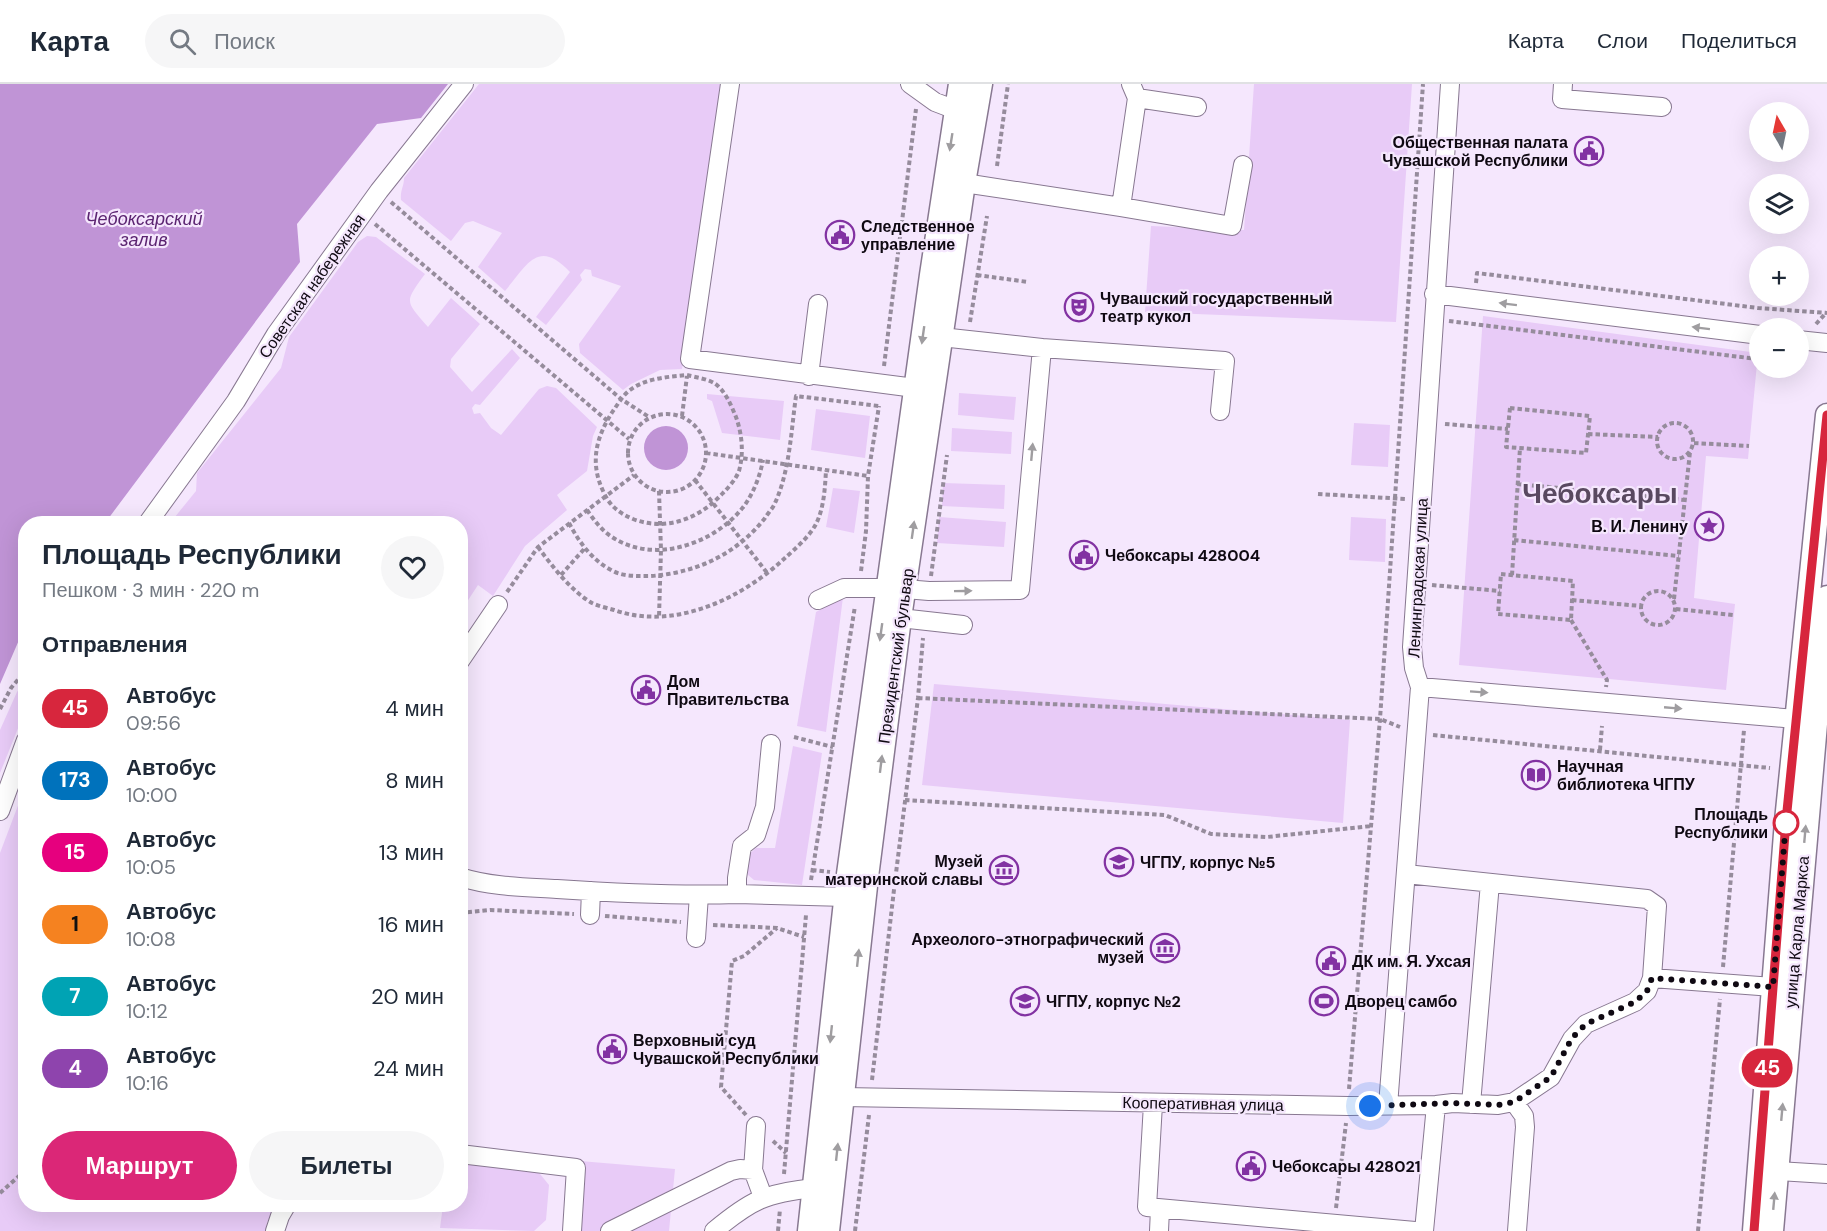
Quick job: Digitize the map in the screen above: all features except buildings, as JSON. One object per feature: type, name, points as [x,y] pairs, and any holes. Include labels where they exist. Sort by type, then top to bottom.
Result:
[{"type":"main road","name":"Президентский бульвар","points":[[960,84],[966,112]]},
{"type":"main road","name":"Президентский бульвар","points":[[828,1231],[824,1189],[855,898],[896,589],[966,112],[981,84]]},
{"type":"main road","name":"Президентский бульвар","points":[[925,389],[941,337],[955,182]]},
{"type":"main road","name":"улица Карла Маркса","points":[[1754,1231],[1796,719],[1827,415]]},
{"type":"main road","name":"Президентский бульвар","points":[[855,898],[900,618],[896,589]]},
{"type":"main road","name":"улица Карла Маркса","points":[[1772,1231],[1827,597]]},
{"type":"main road","name":"Президентский бульвар","points":[[809,1231],[824,1189]]},
{"type":"street","name":"Советская набережная","points":[[153,516],[236,401],[276,334],[379,192],[464,84]]},
{"type":"street","points":[[730,84],[689,367],[809,376],[925,389]]},
{"type":"street","name":"Ленинградская улица","points":[[1388,1106],[1420,687],[1414,668],[1412,648],[1434,294],[1450,84]]},
{"type":"street","points":[[1563,84],[1562,99],[1662,107]]},
{"type":"street","points":[[914,91],[935,102],[966,112]]},
{"type":"street","points":[[1121,207],[1134,91],[1197,107]]},
{"type":"street","points":[[955,182],[1232,226],[1243,165]]},
{"type":"street","points":[[1434,294],[1749,334]]},
{"type":"street","points":[[809,376],[818,304]]},
{"type":"street","points":[[941,337],[1042,348],[1225,362],[1220,411]]},
{"type":"street","points":[[1809,341],[1827,343]]},
{"type":"street","points":[[818,600],[844,588],[929,591],[1020,590],[1042,348]]},
{"type":"street","points":[[468,649],[498,606]]},
{"type":"street","points":[[900,618],[963,625]]},
{"type":"street","points":[[1420,687],[1796,719]]},
{"type":"street","points":[[737,894],[742,846],[756,835],[765,807],[771,744]]},
{"type":"street","points":[[0,811],[18,762]]},
{"type":"street","points":[[1406,874],[1647,899],[1656,906],[1652,978],[1647,991],[1635,1002],[1586,1024],[1572,1038],[1551,1077],[1514,1102],[1524,1116],[1526,1126],[1517,1231]]},
{"type":"street","points":[[468,879],[492,885],[591,891],[855,898]]},
{"type":"street","points":[[1471,1104],[1490,882]]},
{"type":"street","points":[[590,915],[591,891]]},
{"type":"street","points":[[696,931],[699,895]]},
{"type":"street","points":[[1652,978],[1773,987]]},
{"type":"street","name":"Кооперативная улица","points":[[834,1096],[1348,1106],[1498,1105],[1514,1102]]},
{"type":"street","points":[[1153,1104],[1147,1207],[1358,1228],[1415,1231]]},
{"type":"street","points":[[1424,1231],[1436,1105]]},
{"type":"street","points":[[756,1126],[753,1170],[763,1197]]},
{"type":"street","points":[[468,1155],[576,1168],[572,1231]]},
{"type":"street","points":[[610,1231],[731,1171],[753,1170]]},
{"type":"street","points":[[1777,1171],[1827,1174]]},
{"type":"street","points":[[714,1231],[736,1212],[763,1197],[782,1191],[824,1189]]},
{"type":"street","points":[[1159,1231],[1160,1209]]},
{"type":"street","points":[[275,1231],[282,1212]]},
{"type":"path","points":[[997,166],[1008,84]]},
{"type":"path","points":[[1335,1224],[1348,1106],[1380,719],[1423,84]]},
{"type":"path","points":[[882,375],[914,91]]},
{"type":"path","points":[[379,192],[621,399],[649,417]]},
{"type":"path","points":[[363,214],[630,439]]},
{"type":"path","points":[[969,329],[987,216]]},
{"type":"path","points":[[1473,324],[1477,273],[1827,314]]},
{"type":"path","points":[[977,275],[1028,282]]},
{"type":"path","points":[[1407,318],[1433,319],[1749,358]]},
{"type":"path","points":[[689,367],[713,383],[730,402],[741,433],[742,457],[738,472],[730,486],[712,505],[682,521],[646,524],[618,513],[605,496],[596,468],[599,435],[621,399],[631,389],[689,367]]},
{"type":"path","points":[[682,416],[689,367]]},
{"type":"path","points":[[569,524],[577,539],[595,558],[611,571],[626,576],[661,575],[703,565],[724,555],[753,533],[775,504],[787,463],[796,396],[879,406]]},
{"type":"path","points":[[860,577],[866,531],[868,476],[880,400]]},
{"type":"path","points":[[1510,408],[1590,416],[1586,453],[1506,447],[1508,429],[1510,408]]},
{"type":"path","points":[[667,413],[682,416],[698,429],[704,440],[706,453],[704,469],[683,489],[671,492],[659,491],[647,487],[634,475],[628,460],[630,439],[638,426],[649,417],[667,413]]},
{"type":"path","points":[[1426,422],[1508,429]]},
{"type":"path","points":[[1674,599],[1669,594],[1660,591],[1651,592],[1644,597],[1641,606],[1642,615],[1648,623],[1657,626],[1667,624],[1673,618],[1676,609],[1674,599],[1690,452],[1694,442],[1692,433],[1686,426],[1677,423],[1668,424],[1661,429],[1658,448],[1664,456],[1673,459],[1683,458],[1690,452]]},
{"type":"path","points":[[1588,434],[1658,437]]},
{"type":"path","points":[[1694,442],[1749,446]]},
{"type":"path","points":[[1512,575],[1520,448]]},
{"type":"path","points":[[706,453],[868,476]]},
{"type":"path","points":[[930,585],[947,455]]},
{"type":"path","points":[[587,510],[599,526],[622,543],[637,548],[661,550],[685,546],[701,540],[728,524],[744,506],[759,480],[764,460]]},
{"type":"path","points":[[538,547],[577,591],[593,603],[632,615],[659,618],[686,614],[742,591],[768,574],[795,549],[815,525],[825,494],[826,470]]},
{"type":"path","points":[[498,606],[538,547],[634,475]]},
{"type":"path","points":[[694,480],[768,574]]},
{"type":"path","points":[[1517,484],[1685,500]]},
{"type":"path","points":[[659,491],[661,550],[659,618]]},
{"type":"path","points":[[1318,494],[1421,499]]},
{"type":"path","points":[[1514,540],[1679,556]]},
{"type":"path","points":[[561,574],[585,548]]},
{"type":"path","points":[[1571,620],[1498,614],[1501,574],[1573,581],[1571,620],[1607,680],[1606,691]]},
{"type":"path","points":[[1416,583],[1500,591]]},
{"type":"path","points":[[810,888],[856,599]]},
{"type":"path","points":[[1572,600],[1641,606]]},
{"type":"path","points":[[1676,609],[1733,615]]},
{"type":"path","points":[[872,1086],[918,698],[923,628]]},
{"type":"path","points":[[0,708],[18,680]]},
{"type":"path","points":[[918,698],[1380,719],[1417,734],[1770,768]]},
{"type":"path","points":[[1600,750],[1602,726]]},
{"type":"path","points":[[794,737],[833,747]]},
{"type":"path","points":[[905,800],[1165,815],[1211,834],[1245,836],[1267,837],[1371,826]]},
{"type":"path","points":[[812,870],[838,873]]},
{"type":"path","points":[[468,912],[490,910],[590,915],[696,931],[777,928],[804,937]]},
{"type":"path","points":[[784,1178],[806,915]]},
{"type":"path","points":[[777,928],[744,956],[732,961],[721,1087],[756,1126],[786,1152]]},
{"type":"path","points":[[855,1231],[870,1111]]},
{"type":"path","points":[[0,1193],[18,1177]]},
{"type":"path","points":[[778,1231],[781,1203]]},
{"type":"path","points":[[1698,1231],[1699,1218]]},
{"type":"shaded area","points":[[479,84],[723,84],[682,369],[660,370],[623,390],[580,353],[579,344],[621,286],[592,276],[591,270],[585,269],[580,275],[582,280],[546,325],[536,317],[570,272],[559,262],[541,256],[534,259],[505,291],[478,267],[502,233],[473,221],[465,223],[451,241],[401,200],[404,178]]},
{"type":"shaded area","points":[[1254,84],[1412,84],[1396,322],[1145,312],[1151,226],[1244,230]]},
{"type":"shaded area","points":[[367,236],[376,237],[425,274],[413,291],[410,301],[411,306],[428,327],[451,298],[480,324],[451,359],[450,367],[472,392],[512,349],[520,358],[480,405],[475,404],[472,408],[474,414],[480,413],[491,428],[501,435],[539,389],[547,386],[556,388],[597,427],[593,436],[587,471],[557,495],[567,510],[525,546],[493,596],[478,585],[468,600],[468,516],[176,516],[196,491],[197,473],[281,368],[289,337],[358,242]]},
{"type":"shaded area","points":[[1483,316],[1749,352],[1749,378],[1756,378],[1748,459],[1706,456],[1694,598],[1735,604],[1726,690],[1459,665]]},
{"type":"shaded area","points":[[959,393],[1016,397],[1014,420],[958,415]]},
{"type":"shaded area","points":[[707,394],[784,401],[780,440],[722,433],[712,401],[707,399]]},
{"type":"shaded area","points":[[816,409],[870,416],[865,458],[811,450]]},
{"type":"shaded area","points":[[1354,423],[1390,425],[1388,467],[1351,465]]},
{"type":"shaded area","points":[[952,428],[1012,432],[1011,454],[951,451]]},
{"type":"shaded area","points":[[943,483],[1005,485],[1004,509],[942,506]]},
{"type":"shaded area","points":[[833,488],[860,491],[854,533],[826,527]]},
{"type":"shaded area","points":[[939,517],[1006,522],[1004,547],[937,543]]},
{"type":"shaded area","points":[[1351,517],[1386,519],[1385,562],[1349,560]]},
{"type":"shaded area","points":[[843,597],[826,732],[797,726],[816,612]]},
{"type":"shaded area","points":[[934,684],[1350,720],[1343,823],[922,785]]},
{"type":"shaded area","points":[[17,692],[18,728],[0,773],[0,730]]},
{"type":"shaded area","points":[[793,746],[822,753],[802,885],[754,880],[748,875],[745,858],[756,848],[775,848]]},
{"type":"shaded area","points":[[18,805],[18,1212],[273,1212],[267,1222],[266,1231],[0,1231],[0,853]]},
{"type":"shaded area","points":[[580,1161],[675,1169],[669,1231],[573,1231]]},
{"type":"shaded area","points":[[468,1162],[536,1169],[549,1185],[546,1220],[534,1231],[440,1228],[442,1212],[468,1212]]},
{"type":"water","name":"Чебоксарский залив","points":[[0,84],[448,84],[421,118],[377,124],[297,224],[300,262],[110,516],[18,516],[18,642],[0,684]]},
{"type":"water","points":[[666,426],[675,427],[682,432],[687,439],[687,457],[682,464],[675,469],[666,470],[657,469],[650,464],[645,457],[644,448],[645,439],[650,432],[657,427]]},
{"type":"bus line","name":"45","points":[[1754,1231],[1786,821],[1827,415]]},
{"type":"place","name":"Общественная палата Чувашской Республики","points":[[1589,151]]},
{"type":"place","name":"Следственное управление","points":[[840,235]]},
{"type":"place","name":"Чувашский государственный театр кукол","points":[[1079,307]]},
{"type":"place","name":"В. И. Ленину","points":[[1709,526]]},
{"type":"place","name":"Чебоксары 428004","points":[[1084,555]]},
{"type":"place","name":"Дом Правительства","points":[[646,690]]},
{"type":"place","name":"Научная библиотека ЧГПУ","points":[[1536,775]]},
{"type":"place","name":"Площадь Республики","points":[[1786,823]]},
{"type":"place","name":"ЧГПУ, корпус №5","points":[[1119,862]]},
{"type":"place","name":"Музей материнской славы","points":[[1004,870]]},
{"type":"place","name":"Археолого-этнографический музей","points":[[1165,948]]},
{"type":"place","name":"ДК им. Я. Ухсая","points":[[1331,961]]},
{"type":"place","name":"ЧГПУ, корпус №2","points":[[1025,1001]]},
{"type":"place","name":"Дворец самбо","points":[[1324,1001]]},
{"type":"place","name":"Верховный суд Чувашской Республики","points":[[612,1049]]},
{"type":"place","name":"Чебоксары 428021","points":[[1251,1166]]},
{"type":"district","name":"Чебоксары","points":[[1600,493]]},
{"type":"route","points":[[1370,1106],[1453,1103],[1498,1105],[1514,1102],[1551,1077],[1572,1038],[1586,1024],[1635,1002],[1647,991],[1652,978],[1773,987],[1786,821],[1786,823]]}]
